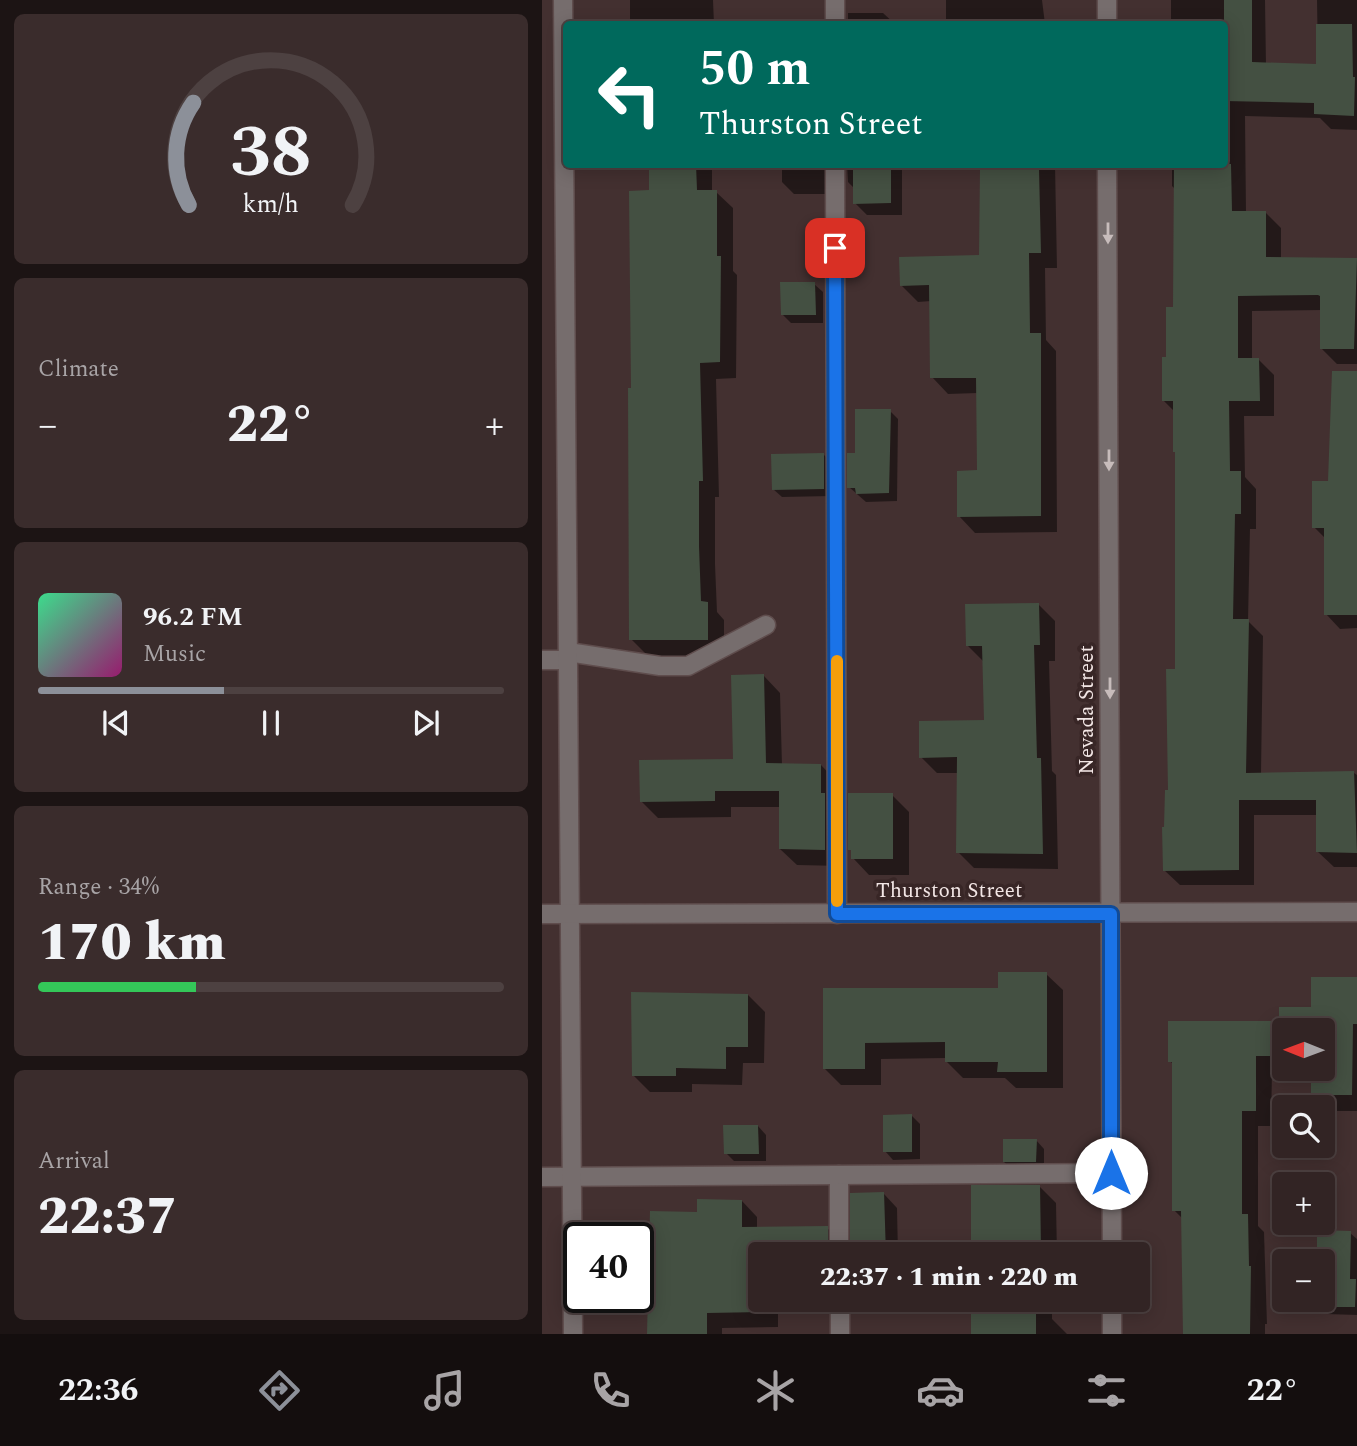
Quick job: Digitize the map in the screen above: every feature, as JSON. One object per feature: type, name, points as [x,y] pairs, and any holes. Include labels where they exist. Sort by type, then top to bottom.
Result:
[{"type":"street","points":[[563,0],[563,21]]},
{"type":"street","points":[[835,0],[835,21]]},
{"type":"street","points":[[1107,0],[1107,21]]},
{"type":"street","points":[[564,168],[573,1334]]},
{"type":"street","points":[[835,168],[837,914]]},
{"type":"street","name":"Nevada Street","points":[[1107,168],[1112,1242]]},
{"type":"street","points":[[542,660],[568,656],[660,666],[688,666],[766,625]]},
{"type":"street","name":"Thurston Street","points":[[542,914],[1356,912]]},
{"type":"street","points":[[542,1177],[1111,1173]]},
{"type":"street","points":[[839,1175],[839,1242]]},
{"type":"street","points":[[840,1312],[840,1334]]},
{"type":"street","points":[[1112,1312],[1112,1334]]},
{"type":"building","points":[[1224,0],[1252,0],[1252,62],[1316,64],[1316,24],[1352,24],[1354,116],[1314,114],[1314,103],[1228,101],[1228,21],[1224,21]]},
{"type":"building","points":[[1228,164],[1231,164],[1232,211],[1266,211],[1266,257],[1357,258],[1354,349],[1320,349],[1318,295],[1238,296],[1238,358],[1259,358],[1260,401],[1229,401],[1230,471],[1241,471],[1241,514],[1235,514],[1233,619],[1249,619],[1246,773],[1354,771],[1357,853],[1316,852],[1316,800],[1239,800],[1239,870],[1163,871],[1162,827],[1165,790],[1168,790],[1166,669],[1175,669],[1175,452],[1173,401],[1162,401],[1162,357],[1166,357],[1166,307],[1173,307],[1174,168],[1228,168]]},
{"type":"building","points":[[649,168],[696,168],[697,190],[717,190],[717,256],[721,256],[720,362],[700,363],[703,481],[699,481],[699,546],[701,601],[708,602],[708,640],[629,640],[629,191],[649,190]]},
{"type":"building","points":[[891,169],[891,203],[853,204],[853,170]]},
{"type":"building","points":[[980,169],[1039,169],[1041,253],[1029,253],[1030,333],[1041,333],[1041,516],[957,517],[957,471],[977,470],[976,378],[930,378],[929,285],[900,286],[899,257],[979,255]]},
{"type":"building","points":[[780,282],[815,282],[816,315],[781,315]]},
{"type":"building","points":[[1332,371],[1357,371],[1357,615],[1324,615],[1324,528],[1312,528],[1312,481],[1328,481]]},
{"type":"building","points":[[855,409],[891,409],[889,493],[856,494],[855,488],[847,488],[847,453],[855,453]]},
{"type":"building","points":[[824,453],[824,489],[772,490],[771,454]]},
{"type":"building","points":[[1039,603],[1040,645],[1034,645],[1037,758],[1041,758],[1043,854],[956,853],[957,757],[919,758],[919,721],[984,720],[982,646],[966,646],[965,604]]},
{"type":"building","points":[[764,674],[766,763],[821,764],[821,793],[825,793],[825,850],[779,849],[779,791],[715,791],[715,801],[640,802],[639,760],[733,759],[731,675]]},
{"type":"building","points":[[848,793],[893,793],[893,859],[851,859],[851,850],[848,850]]},
{"type":"building","points":[[998,972],[1047,972],[1047,1072],[997,1072],[998,1062],[945,1062],[945,1042],[865,1043],[865,1069],[823,1069],[823,988],[998,988]]},
{"type":"building","points":[[1311,977],[1357,977],[1352,1095],[1311,1095],[1311,1082],[1335,1082],[1335,1018],[1279,1018],[1279,1007],[1311,1007]]},
{"type":"building","points":[[631,992],[748,994],[748,1047],[726,1047],[726,1069],[676,1068],[676,1076],[632,1076]]},
{"type":"building","points":[[1168,1021],[1272,1021],[1272,1056],[1256,1056],[1256,1111],[1242,1111],[1242,1214],[1248,1214],[1251,1266],[1250,1334],[1183,1334],[1181,1211],[1172,1211],[1172,1062],[1168,1062]]},
{"type":"building","points":[[912,1114],[912,1152],[883,1152],[883,1115]]},
{"type":"building","points":[[723,1125],[758,1125],[759,1154],[724,1154]]},
{"type":"building","points":[[1003,1139],[1037,1139],[1036,1162],[1003,1162]]},
{"type":"building","points":[[971,1185],[1040,1185],[1041,1242],[971,1242]]},
{"type":"building","points":[[884,1192],[886,1242],[850,1242],[850,1193]]},
{"type":"building","points":[[697,1199],[742,1200],[742,1227],[828,1226],[828,1242],[748,1242],[748,1312],[763,1312],[707,1313],[707,1334],[647,1334],[648,1313],[654,1313],[654,1222],[650,1222],[650,1211],[697,1212]]},
{"type":"building","points":[[1335,1231],[1351,1231],[1350,1279],[1356,1279],[1355,1307],[1335,1307],[1335,1249],[1317,1249],[1317,1235],[1335,1235]]},
{"type":"building","points":[[971,1312],[1036,1312],[1036,1334],[971,1334]]},
{"type":"slow traffic","points":[[837,661],[837,901]]},
{"type":"route","points":[[835,248],[837,914],[1111,914],[1111,1173]]}]
